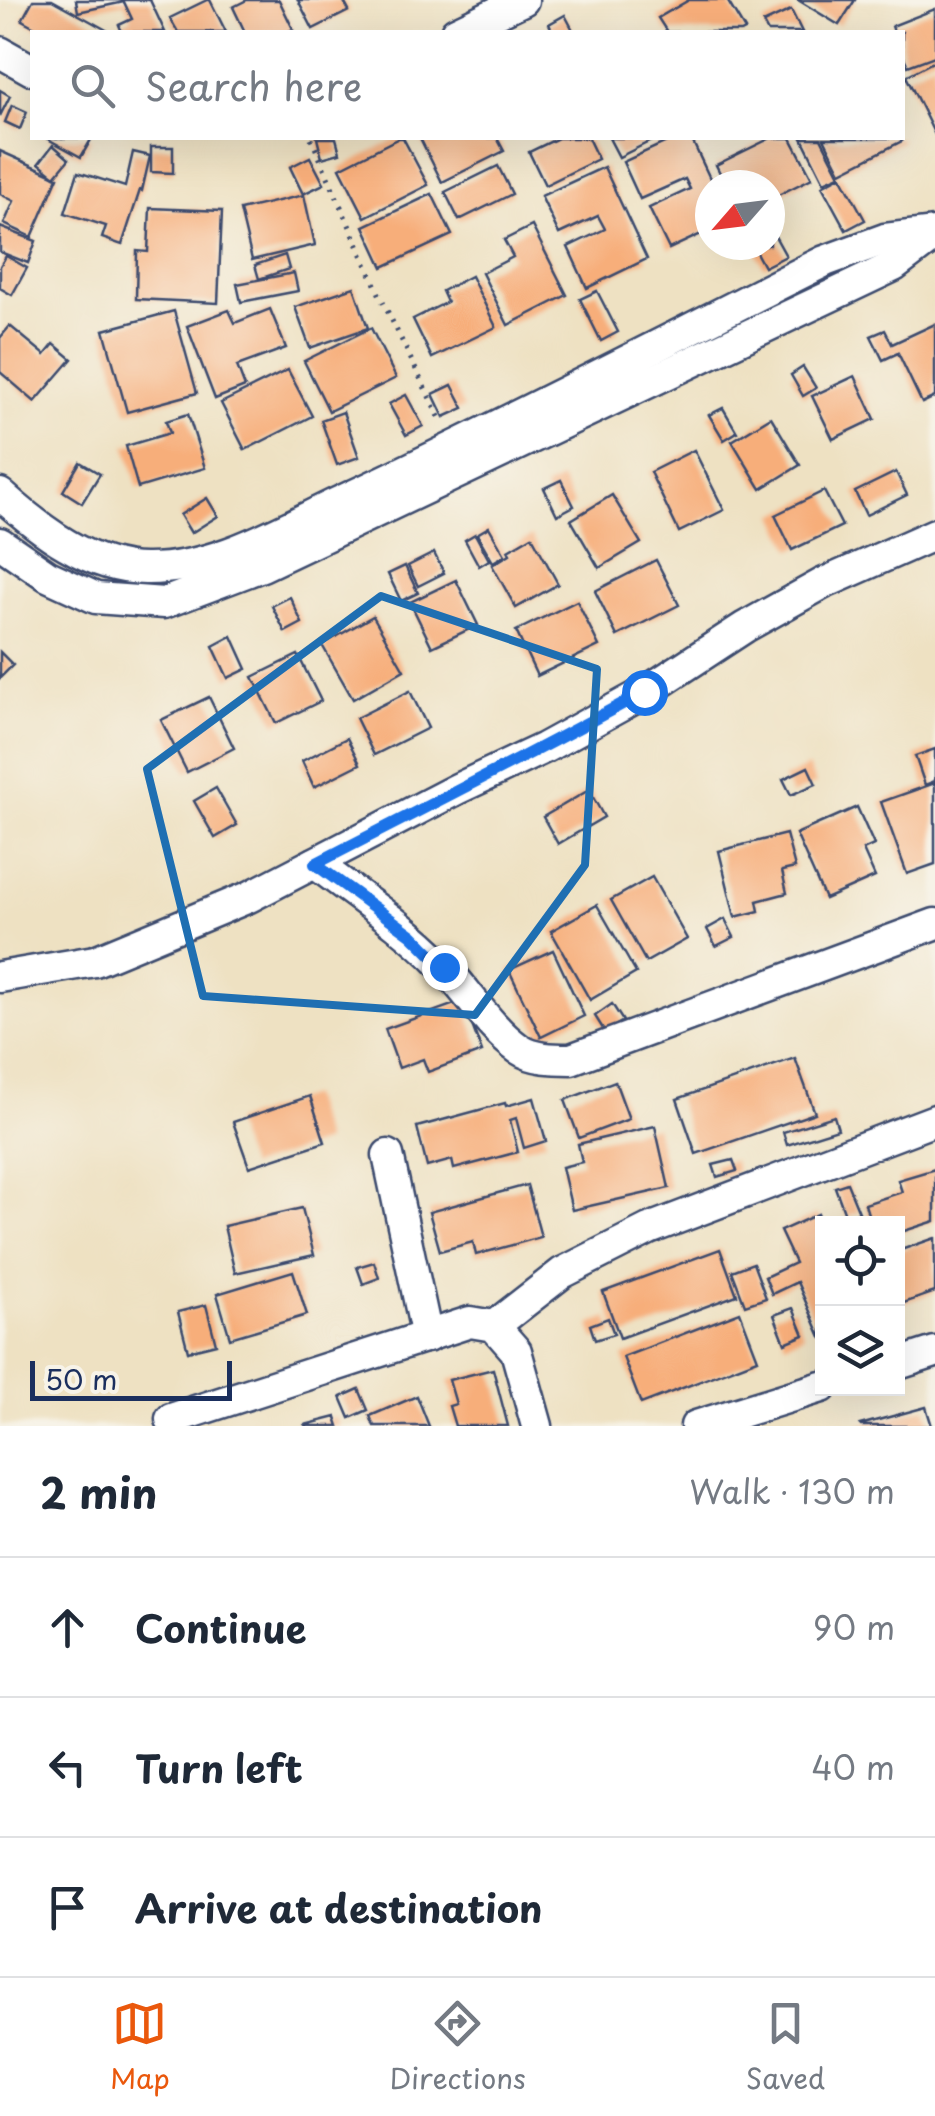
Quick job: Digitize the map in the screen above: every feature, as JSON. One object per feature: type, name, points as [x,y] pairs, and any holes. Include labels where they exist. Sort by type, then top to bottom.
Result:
[{"type":"street","points":[[460,30],[522,0]]},
{"type":"street","points":[[0,52],[30,69]]},
{"type":"street","points":[[0,494],[64,544],[109,563],[142,569],[180,566],[222,556],[461,458],[894,266],[935,234]]},
{"type":"street","points":[[0,543],[48,576],[96,598],[164,603],[262,566],[461,458]]},
{"type":"street","points":[[0,977],[95,961],[248,898],[544,748],[822,584],[935,534]]},
{"type":"street","points":[[315,864],[412,935],[521,1051],[549,1060],[571,1059],[935,924]]},
{"type":"street","points":[[494,1326],[562,1273],[650,1228],[935,1120]]},
{"type":"street","points":[[388,1155],[426,1336]]},
{"type":"street","points":[[170,1420],[470,1322],[494,1326],[516,1351],[537,1426]]},
{"type":"street","points":[[905,1362],[935,1352]]},
{"type":"street","points":[[696,1426],[815,1389]]},
{"type":"path","points":[[312,140],[381,298],[461,458]]},
{"type":"highlighted area","points":[[381,596],[597,669],[585,865],[475,1015],[203,996],[147,769]]},
{"type":"building","points":[[33,0],[52,0],[106,30],[40,30],[22,20]]},
{"type":"building","points":[[76,0],[150,0],[164,30],[121,30],[119,25],[132,19],[124,2],[78,12]]},
{"type":"building","points":[[210,0],[225,30],[177,30],[170,18]]},
{"type":"building","points":[[247,0],[279,0],[293,29],[244,30],[233,7]]},
{"type":"building","points":[[298,0],[343,0],[349,11],[313,29]]},
{"type":"building","points":[[689,0],[727,0],[745,30],[666,30],[658,18]]},
{"type":"building","points":[[798,0],[855,0],[839,25]]},
{"type":"building","points":[[935,9],[935,56],[908,66],[905,30],[893,30],[892,26]]},
{"type":"building","points":[[791,10],[801,30],[767,30],[763,23]]},
{"type":"building","points":[[565,15],[573,30],[552,30],[549,24]]},
{"type":"building","points":[[935,61],[935,135],[906,76]]},
{"type":"building","points":[[0,90],[10,96],[0,116]]},
{"type":"building","points":[[12,105],[27,112],[20,129],[5,122]]},
{"type":"building","points":[[50,140],[91,140],[81,157]]},
{"type":"building","points":[[318,140],[337,140],[340,153],[322,158]]},
{"type":"building","points":[[395,140],[404,140],[428,185],[365,217],[340,168]]},
{"type":"building","points":[[421,140],[498,140],[504,151],[442,182]]},
{"type":"building","points":[[554,140],[589,140],[598,159],[545,185],[529,152]]},
{"type":"building","points":[[610,140],[653,140],[619,157]]},
{"type":"building","points":[[671,140],[692,140],[706,170],[695,170],[695,237],[669,249],[649,208],[690,189],[685,179],[640,199],[623,162]]},
{"type":"building","points":[[767,140],[792,140],[812,178],[785,192],[785,170],[718,170],[716,165]]},
{"type":"building","points":[[803,140],[822,140],[840,175],[824,182]]},
{"type":"building","points":[[825,140],[902,141],[841,172]]},
{"type":"building","points":[[53,145],[69,159],[55,176],[39,163]]},
{"type":"building","points":[[151,147],[173,147],[173,173],[151,172]]},
{"type":"building","points":[[0,151],[58,177],[32,237],[4,224],[14,201],[0,194]]},
{"type":"building","points":[[133,152],[150,156],[122,245],[102,238],[106,226],[65,213],[78,172],[125,187]]},
{"type":"building","points":[[310,157],[324,184],[303,194],[290,167]]},
{"type":"building","points":[[498,166],[512,194],[459,220],[445,192]]},
{"type":"building","points":[[604,167],[647,259],[587,288],[568,247],[605,229],[598,216],[559,234],[541,196]]},
{"type":"building","points":[[841,176],[865,220],[846,230],[822,186]]},
{"type":"building","points":[[432,194],[452,235],[383,267],[364,226]]},
{"type":"building","points":[[304,195],[315,245],[252,260],[240,210]]},
{"type":"building","points":[[150,208],[222,211],[218,303],[136,299],[137,251],[148,252]]},
{"type":"building","points":[[532,226],[567,295],[508,325],[482,273],[513,257],[504,240]]},
{"type":"building","points":[[0,227],[36,241],[28,263],[0,252]]},
{"type":"building","points":[[285,255],[289,269],[259,279],[255,265]]},
{"type":"building","points":[[6,256],[27,268],[12,295],[0,288],[0,266]]},
{"type":"building","points":[[294,273],[298,291],[241,302],[237,284]]},
{"type":"building","points":[[471,276],[496,327],[432,358],[413,319],[447,302],[442,291]]},
{"type":"building","points":[[354,287],[368,328],[310,348],[295,307]]},
{"type":"building","points":[[597,291],[618,332],[601,341],[580,299]]},
{"type":"building","points":[[270,309],[286,348],[237,366],[245,387],[215,399],[187,326],[229,310],[235,323]]},
{"type":"building","points":[[174,311],[197,393],[127,412],[104,330]]},
{"type":"building","points":[[935,324],[935,397],[922,403],[898,353],[883,360],[871,336],[885,330],[892,344]]},
{"type":"building","points":[[10,326],[45,355],[54,344],[72,359],[35,402],[0,372],[0,338]]},
{"type":"building","points":[[371,328],[396,378],[329,411],[304,361]]},
{"type":"building","points":[[803,367],[816,388],[803,396],[791,375]]},
{"type":"building","points":[[288,370],[312,416],[245,450],[221,403]]},
{"type":"building","points":[[855,376],[875,419],[833,439],[812,396]]},
{"type":"building","points":[[452,385],[464,408],[444,417],[433,394]]},
{"type":"building","points":[[406,395],[423,426],[406,435],[389,404]]},
{"type":"building","points":[[723,408],[737,432],[724,440],[709,415]]},
{"type":"building","points":[[343,412],[359,457],[337,465],[321,420]]},
{"type":"building","points":[[188,414],[205,468],[138,488],[126,446],[170,433],[166,421]]},
{"type":"building","points":[[771,417],[800,465],[761,489],[732,441]]},
{"type":"building","points":[[694,450],[724,510],[679,532],[650,472]]},
{"type":"building","points":[[80,462],[100,474],[82,503],[63,491]]},
{"type":"building","points":[[896,472],[907,495],[866,515],[855,492]]},
{"type":"building","points":[[561,480],[574,506],[557,515],[544,488]]},
{"type":"building","points":[[824,491],[842,526],[792,550],[775,515]]},
{"type":"building","points":[[612,495],[641,543],[599,568],[571,520]]},
{"type":"building","points":[[207,498],[218,516],[191,533],[180,515]]},
{"type":"building","points":[[489,527],[505,555],[493,562],[477,534]]},
{"type":"building","points":[[475,534],[489,560],[479,566],[465,540]]},
{"type":"building","points":[[532,536],[558,584],[516,608],[492,565]]},
{"type":"building","points":[[434,553],[444,573],[418,586],[408,566]]},
{"type":"building","points":[[656,560],[679,605],[617,636],[595,591]]},
{"type":"building","points":[[405,566],[418,593],[401,601],[388,574]]},
{"type":"building","points":[[456,580],[478,625],[432,647],[410,602]]},
{"type":"building","points":[[290,597],[302,623],[285,632],[272,606]]},
{"type":"building","points":[[577,601],[599,646],[537,676],[516,631]]},
{"type":"building","points":[[373,616],[404,670],[353,699],[322,645]]},
{"type":"building","points":[[232,636],[247,669],[228,678],[213,646]]},
{"type":"building","points":[[0,652],[13,665],[0,678]]},
{"type":"building","points":[[298,655],[321,701],[276,723],[253,677]]},
{"type":"building","points":[[410,691],[428,728],[374,755],[356,718]]},
{"type":"building","points":[[209,697],[234,748],[187,772],[161,720]]},
{"type":"building","points":[[347,738],[360,764],[314,787],[302,761]]},
{"type":"building","points":[[935,749],[935,781],[925,785],[915,756]]},
{"type":"building","points":[[808,767],[816,784],[791,795],[783,779]]},
{"type":"building","points":[[935,783],[935,864],[907,874],[881,802]]},
{"type":"building","points":[[216,788],[237,825],[215,838],[194,801]]},
{"type":"building","points":[[589,790],[604,817],[558,844],[543,817]]},
{"type":"building","points":[[857,807],[874,845],[863,850],[875,877],[825,899],[796,834]]},
{"type":"building","points":[[786,834],[795,868],[782,871],[787,893],[757,901],[759,911],[735,917],[719,851]]},
{"type":"building","points":[[652,877],[687,939],[646,962],[611,900]]},
{"type":"building","points":[[597,905],[636,973],[590,1000],[551,931]]},
{"type":"building","points":[[725,919],[734,937],[716,946],[707,929]]},
{"type":"building","points":[[553,950],[584,1016],[541,1037],[509,970]]},
{"type":"building","points":[[463,1001],[482,1052],[428,1072],[423,1059],[399,1068],[385,1029]]},
{"type":"building","points":[[612,1004],[623,1021],[605,1032],[595,1016]]},
{"type":"building","points":[[795,1058],[815,1113],[696,1154],[677,1099]]},
{"type":"building","points":[[615,1081],[629,1119],[579,1138],[565,1100]]},
{"type":"building","points":[[310,1096],[325,1142],[249,1167],[233,1122]]},
{"type":"building","points":[[534,1098],[546,1141],[524,1148],[516,1118],[510,1120],[518,1152],[454,1169],[452,1160],[427,1167],[417,1127]]},
{"type":"building","points":[[834,1116],[838,1129],[787,1145],[783,1132]]},
{"type":"building","points":[[655,1126],[669,1188],[572,1210],[562,1167],[582,1162],[578,1144]]},
{"type":"building","points":[[733,1160],[737,1171],[717,1177],[713,1165]]},
{"type":"building","points":[[935,1169],[935,1221],[905,1231],[905,1216],[869,1216],[865,1204],[902,1192],[898,1180]]},
{"type":"building","points":[[847,1183],[859,1212],[846,1216],[835,1187]]},
{"type":"building","points":[[527,1185],[541,1237],[476,1255],[473,1242],[440,1251],[429,1212]]},
{"type":"building","points":[[302,1208],[314,1255],[235,1273],[224,1226]]},
{"type":"building","points":[[818,1214],[815,1323],[797,1282],[772,1294],[765,1277],[795,1263],[780,1231]]},
{"type":"building","points":[[935,1238],[935,1292],[905,1303],[905,1249]]},
{"type":"building","points":[[720,1249],[737,1295],[620,1338],[603,1292]]},
{"type":"building","points":[[374,1262],[379,1278],[363,1284],[357,1267]]},
{"type":"building","points":[[753,1263],[766,1298],[745,1305],[732,1271]]},
{"type":"building","points":[[293,1271],[307,1315],[230,1338],[217,1294]]},
{"type":"building","points":[[206,1305],[216,1344],[188,1351],[178,1312]]},
{"type":"building","points":[[793,1308],[804,1335],[785,1343],[774,1315]]},
{"type":"building","points":[[740,1312],[758,1359],[641,1404],[623,1357]]},
{"type":"building","points":[[608,1318],[614,1334],[595,1340],[590,1325]]},
{"type":"building","points":[[493,1369],[508,1426],[455,1426],[449,1406],[456,1404],[449,1380]]},
{"type":"building","points":[[359,1389],[368,1410],[350,1418],[341,1397]]},
{"type":"building","points":[[417,1396],[429,1426],[374,1426],[370,1416]]},
{"type":"building","points":[[926,1407],[932,1426],[860,1425]]},
{"type":"building","points":[[336,1417],[339,1426],[305,1425]]},
{"type":"route","points":[[444,967],[412,935],[315,864],[544,748],[644,692]]}]
